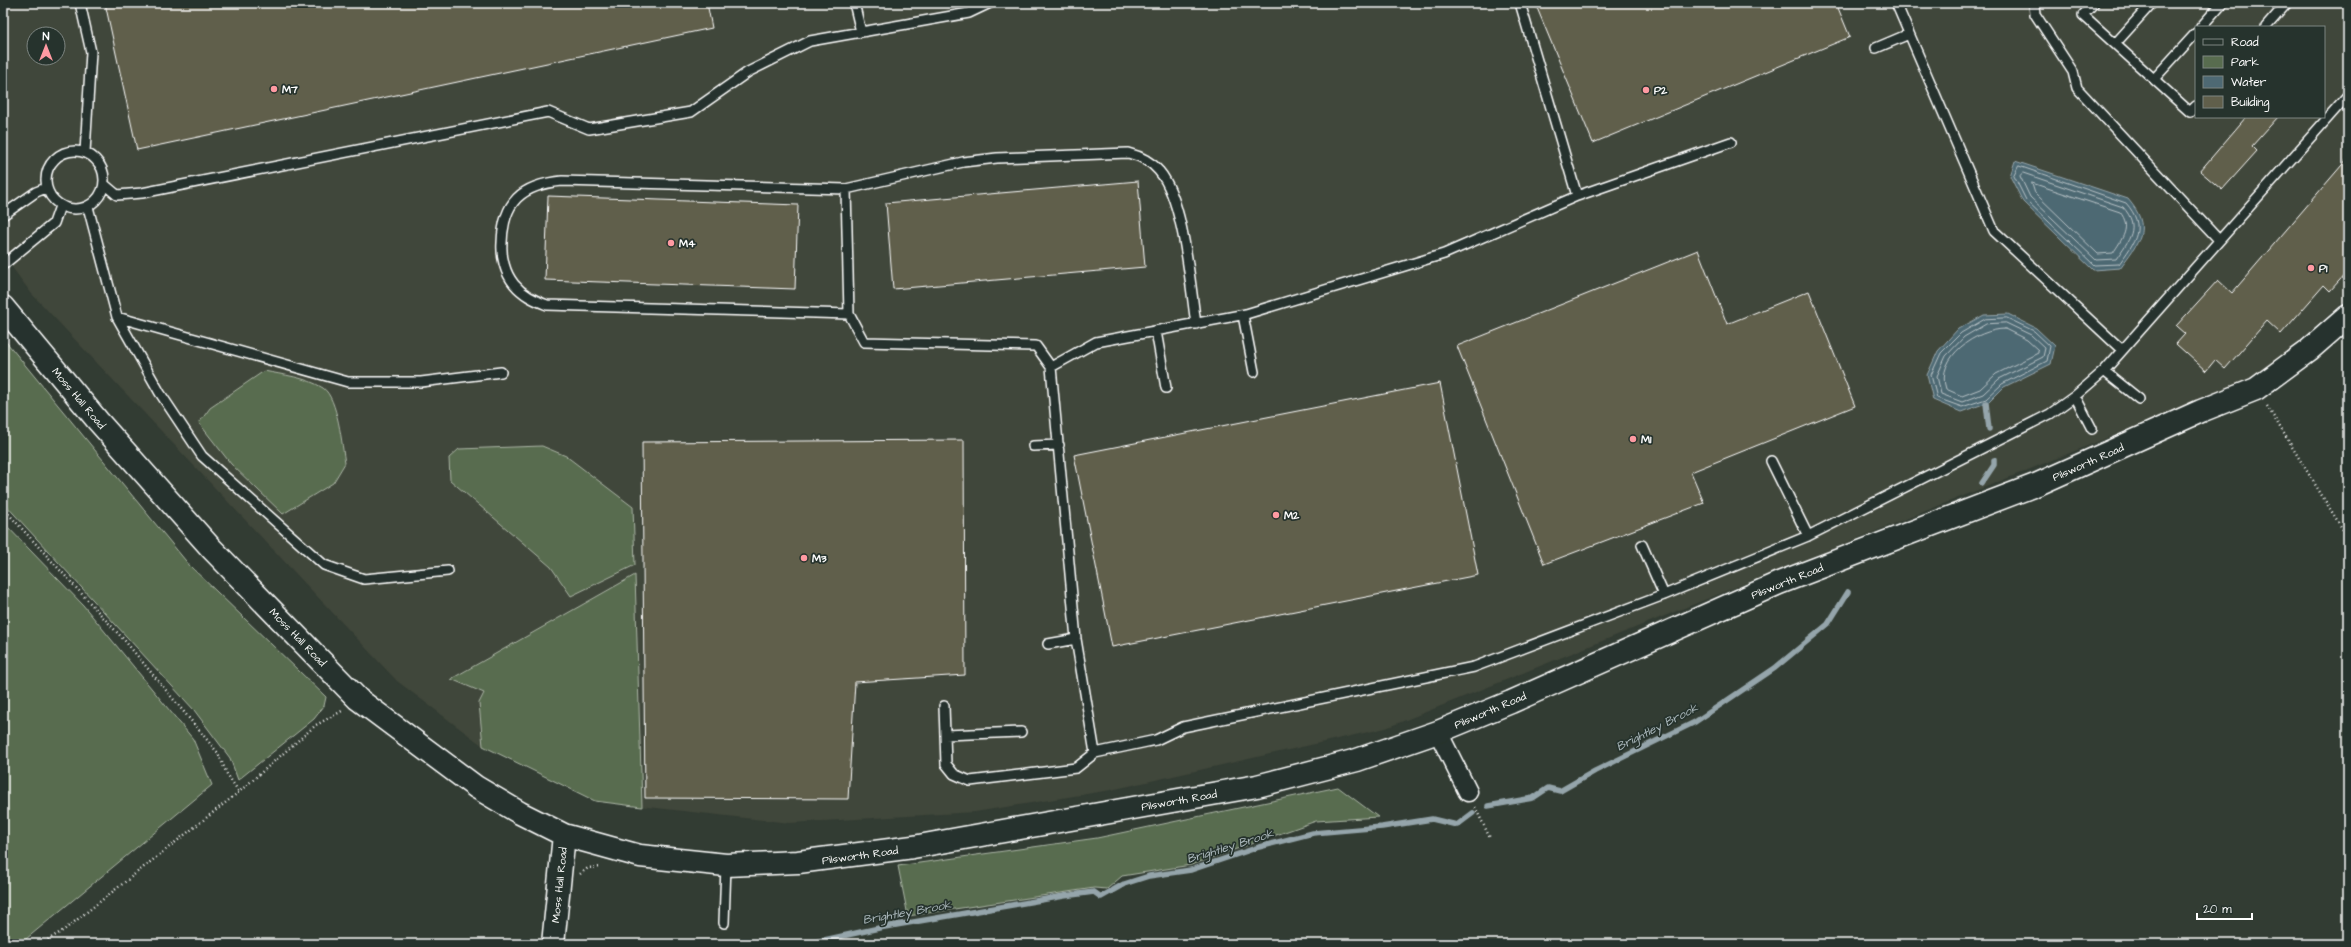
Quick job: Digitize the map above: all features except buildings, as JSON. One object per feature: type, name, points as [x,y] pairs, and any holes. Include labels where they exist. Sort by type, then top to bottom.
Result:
[{"type":"street","name":"Moss Hall Road","points":[[3,307],[98,421],[211,548],[358,699],[476,787],[520,813],[564,835],[553,944]]},
{"type":"street","name":"Pilsworth Road","points":[[564,835],[640,856],[726,865],[798,862],[856,856],[1257,786],[1357,760],[1438,732],[1780,583],[2038,484],[2256,388],[2309,350],[2348,316]]},
{"type":"street","points":[[1438,732],[1468,792]]},
{"type":"lane","points":[[80,3],[91,52],[85,152]]},
{"type":"lane","points":[[854,3],[861,32]]},
{"type":"lane","points":[[104,184],[117,195],[142,193],[548,112],[589,129],[692,112],[748,72],[810,41],[969,13],[990,3]]},
{"type":"lane","points":[[1520,3],[1577,196]]},
{"type":"lane","points":[[1896,3],[1994,231],[2122,350]]},
{"type":"lane","points":[[2034,3],[2035,14],[2073,72],[2077,88],[2219,240]]},
{"type":"lane","points":[[2094,3],[2083,15],[2190,112],[2195,107]]},
{"type":"lane","points":[[2115,44],[2152,3]]},
{"type":"lane","points":[[2202,26],[2222,3]]},
{"type":"lane","points":[[2267,26],[2287,3]]},
{"type":"lane","points":[[1876,48],[1909,34]]},
{"type":"lane","points":[[2154,79],[2195,34]]},
{"type":"lane","points":[[944,706],[946,764],[954,774],[970,781],[1076,768],[1095,753],[1156,740],[1183,727],[1474,667],[1664,595],[1808,536],[2050,414],[2075,396],[2104,371],[2348,95]]},
{"type":"lane","points":[[1051,367],[1096,342],[1243,315],[1444,254],[1577,196],[1731,142]]},
{"type":"lane","points":[[76,150],[85,152],[94,157],[100,165],[104,184],[96,201],[88,206],[69,209],[60,206],[52,200],[46,188],[46,172],[50,163],[57,156],[66,152],[76,150]]},
{"type":"lane","points":[[849,314],[547,305],[526,296],[513,283],[505,267],[501,250],[502,230],[506,212],[514,200],[528,189],[542,183],[591,181],[846,188],[957,164],[997,158],[1128,153],[1138,156],[1151,163],[1160,172],[1176,204],[1196,324]]},
{"type":"lane","points":[[3,215],[36,192],[46,188]]},
{"type":"lane","points":[[846,188],[849,314],[864,342],[1036,346],[1051,367],[1076,639],[1095,753]]},
{"type":"lane","points":[[3,265],[54,223],[60,206]]},
{"type":"lane","points":[[88,206],[117,317],[160,393],[202,456],[324,565],[364,579],[448,572]]},
{"type":"lane","points":[[1243,315],[1254,372]]},
{"type":"lane","points":[[117,317],[348,382],[421,382],[501,372]]},
{"type":"lane","points":[[1156,331],[1166,388]]},
{"type":"lane","points":[[2104,371],[2139,399]]},
{"type":"lane","points":[[2075,396],[2092,429]]},
{"type":"lane","points":[[1033,446],[1059,445]]},
{"type":"lane","points":[[1771,461],[1808,536]]},
{"type":"lane","points":[[1642,545],[1664,595]]},
{"type":"lane","points":[[1048,644],[1076,639]]},
{"type":"lane","points":[[945,735],[1021,732]]},
{"type":"lane","points":[[724,923],[726,865]]},
{"type":"path","points":[[2256,388],[2348,538]]},
{"type":"path","points":[[3,508],[125,641],[218,753],[227,774],[239,792]]},
{"type":"path","points":[[41,944],[64,930],[239,792],[316,725],[348,708],[358,699]]},
{"type":"path","points":[[1468,792],[1490,838]]},
{"type":"path","points":[[560,882],[575,884],[580,873],[588,868],[608,868]]},
{"type":"shaded area","points":[[3,3],[2348,3],[2348,298],[2259,377],[1386,728],[1111,790],[975,812],[790,823],[595,801],[483,746],[397,681],[31,293],[3,255]]},
{"type":"green space","points":[[3,338],[190,566],[326,697],[324,706],[314,719],[238,780],[230,758],[194,710],[3,502]]},
{"type":"green space","points":[[264,371],[309,381],[323,388],[328,393],[336,412],[345,463],[333,483],[283,514],[231,464],[199,423],[210,408]]},
{"type":"green space","points":[[542,446],[566,456],[633,507],[635,565],[571,596],[551,567],[450,480],[449,458],[459,449]]},
{"type":"green space","points":[[3,522],[83,605],[193,739],[212,785],[20,944],[3,944]]},
{"type":"green space","points":[[635,575],[642,807],[595,801],[483,746],[479,703],[484,693],[451,679]]},
{"type":"green space","points":[[1338,787],[1378,817],[1316,821],[1191,865],[1122,876],[1107,889],[1094,888],[908,916],[898,866],[1097,838]]},
{"type":"water","points":[[2015,161],[2128,199],[2136,209],[2140,218],[2141,227],[2140,235],[2133,250],[2120,268],[2093,270],[2023,202],[2010,176]]},
{"type":"water","points":[[2008,314],[2036,328],[2055,346],[2051,364],[2004,387],[1989,402],[1961,412],[1933,400],[1927,375],[1938,351],[1958,329],[1984,315]]},
{"type":"waterway","name":"Brightley Brook","points":[[1986,403],[1989,429]]},
{"type":"waterway","name":"Brightley Brook","points":[[1982,483],[1994,465],[1994,460]]},
{"type":"waterway","name":"Brightley Brook","points":[[1488,806],[1533,798],[1548,788],[1560,791],[1595,771],[1695,722],[1775,668],[1828,624],[1848,592]]},
{"type":"waterway","name":"Brightley Brook","points":[[806,944],[879,928],[1064,896],[1094,892],[1101,897],[1124,884],[1149,876],[1191,870],[1259,847],[1313,833],[1382,827],[1432,819],[1457,825],[1473,813]]},
{"type":"place","name":"M7","points":[[274,89]]},
{"type":"place","name":"P2","points":[[1646,90]]},
{"type":"place","name":"M4","points":[[671,243]]},
{"type":"place","name":"P1","points":[[2311,268]]},
{"type":"place","name":"M1","points":[[1633,439]]},
{"type":"place","name":"M2","points":[[1276,515]]},
{"type":"place","name":"M3","points":[[804,558]]}]
